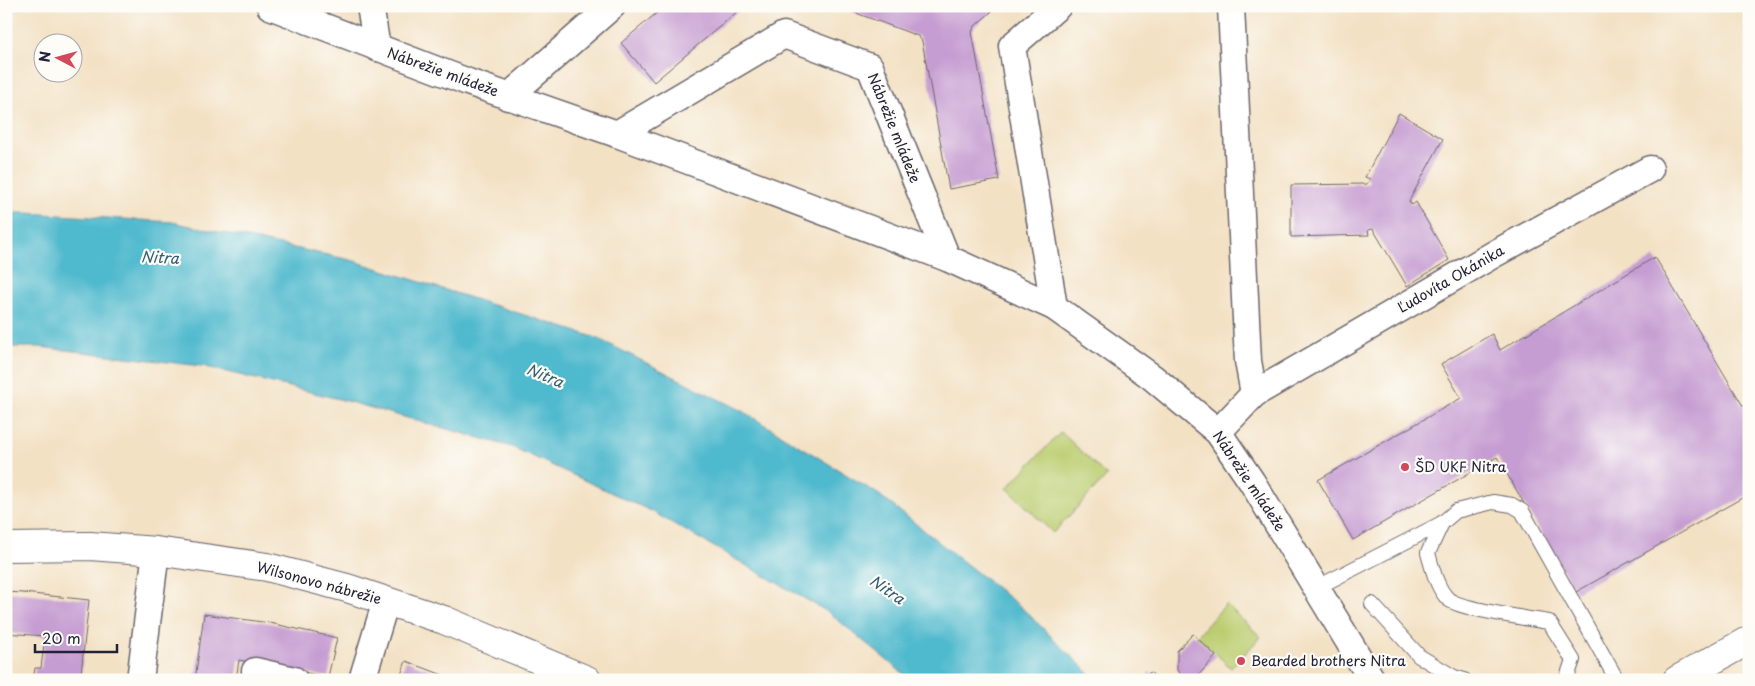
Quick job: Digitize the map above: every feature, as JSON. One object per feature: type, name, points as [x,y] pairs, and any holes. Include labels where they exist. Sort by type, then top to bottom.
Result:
[{"type":"street","name":"Nábrežie mládeže","points":[[370,6],[377,48]]},
{"type":"street","name":"Nábrežie mládeže","points":[[508,97],[612,6]]},
{"type":"street","points":[[1054,307],[1012,46],[1058,6]]},
{"type":"street","points":[[1231,6],[1248,361],[1254,394]]},
{"type":"street","name":"Nábrežie mládeže","points":[[279,8],[377,48],[508,97],[617,134],[947,258],[1054,307],[1152,377],[1218,432],[1252,482],[1372,680]]},
{"type":"street","name":"Nábrežie mládeže","points":[[617,134],[784,35],[870,67],[947,258]]},
{"type":"street","name":"Ľudovíta Okánika","points":[[1218,432],[1254,394],[1496,253],[1650,169]]},
{"type":"street","name":"Wilsonovo nábrežie","points":[[6,547],[90,546],[156,550],[268,567],[347,588],[444,620],[587,680]]},
{"type":"street","points":[[140,680],[156,550]]},
{"type":"street","points":[[362,680],[386,601]]},
{"type":"street","points":[[1677,680],[1749,640]]},
{"type":"street","points":[[255,671],[294,680]]},
{"type":"lane","points":[[1316,588],[1442,523],[1456,511],[1493,502],[1512,505],[1522,511],[1617,680]]},
{"type":"lane","points":[[1442,523],[1428,553],[1437,580],[1448,599],[1474,608],[1549,622],[1573,660],[1566,680]]},
{"type":"lane","points":[[1372,604],[1418,656],[1454,677],[1464,680]]},
{"type":"green space","points":[[1061,432],[1107,476],[1053,533],[1007,488]]},
{"type":"green space","points":[[1226,604],[1261,637],[1231,668],[1197,636]]},
{"type":"water","name":"Nitra","points":[[6,213],[172,222],[351,260],[597,338],[744,412],[878,494],[1022,608],[1096,680],[911,680],[828,612],[651,511],[512,447],[339,399],[202,366],[39,347],[6,347]]},
{"type":"building","points":[[665,6],[744,6],[654,82],[621,43]]},
{"type":"building","points":[[837,6],[998,6],[975,26],[972,32],[999,180],[949,189],[922,41],[918,36]]},
{"type":"building","points":[[1399,113],[1443,139],[1409,201],[1412,205],[1416,202],[1449,260],[1407,286],[1373,229],[1368,230],[1369,235],[1291,237],[1291,185],[1367,184],[1370,179],[1365,177]]},
{"type":"building","name":"ŠD UKF Nitra","points":[[1655,257],[1743,406],[1749,402],[1749,494],[1576,592],[1497,457],[1353,540],[1318,480],[1461,398],[1441,364],[1492,334],[1500,350]]},
{"type":"building","points":[[6,592],[89,600],[81,674],[75,674],[74,680],[33,680],[35,668],[41,668],[45,636],[6,633]]},
{"type":"building","points":[[204,614],[270,623],[337,638],[328,677],[239,660],[236,680],[195,680]]},
{"type":"building","points":[[1193,634],[1216,656],[1194,680],[1186,680],[1177,670],[1177,651]]},
{"type":"building","points":[[406,661],[456,680],[399,680]]},
{"type":"building","points":[[1150,672],[1159,680],[1143,680]]},
{"type":"place","name":"ŠD UKF Nitra","points":[[1405,467]]},
{"type":"place","name":"Bearded brothers Nitra","points":[[1241,661]]}]
